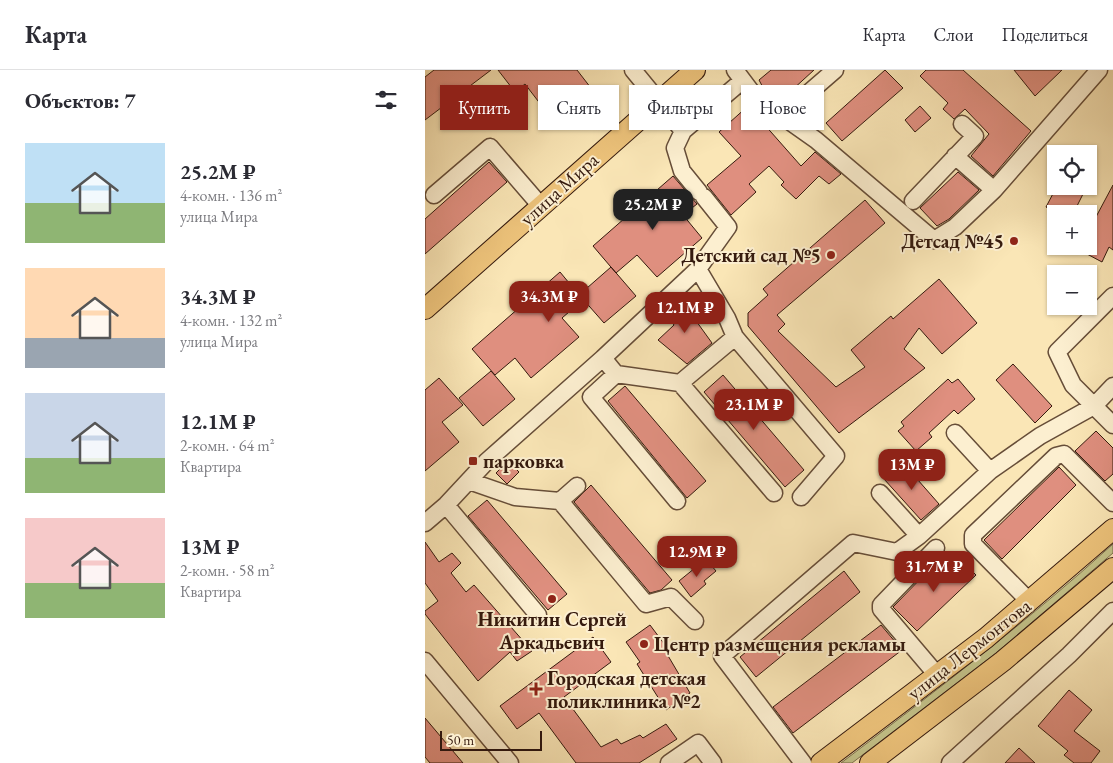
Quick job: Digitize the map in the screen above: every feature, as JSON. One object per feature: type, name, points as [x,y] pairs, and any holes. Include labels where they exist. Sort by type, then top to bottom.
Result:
[{"type":"main road","name":"улица Мира","points":[[678,85],[695,70]]},
{"type":"main road","name":"улица Мира","points":[[426,306],[629,127]]},
{"type":"main road","name":"улица Лермонтова","points":[[821,763],[1030,602],[1113,529]]},
{"type":"main road","name":"улица Лермонтова","points":[[870,763],[1003,661],[1113,568]]},
{"type":"street","points":[[633,70],[645,85]]},
{"type":"street","points":[[818,85],[835,70]]},
{"type":"street","points":[[802,130],[934,240],[955,227],[993,190],[1099,70]]},
{"type":"street","points":[[425,523],[447,505],[487,461],[603,358],[698,269],[729,227],[682,171],[675,148],[683,131],[739,75]]},
{"type":"street","points":[[913,201],[975,136],[962,124]]},
{"type":"street","points":[[434,195],[490,147],[540,205]]},
{"type":"street","points":[[955,156],[993,190]]},
{"type":"street","points":[[698,269],[727,318],[735,337],[836,456],[801,496]]},
{"type":"street","points":[[1113,296],[1057,352],[1073,385],[1113,425]]},
{"type":"street","points":[[680,383],[735,337]]},
{"type":"street","points":[[603,358],[616,374],[680,383],[774,493]]},
{"type":"street","points":[[616,374],[591,397],[677,502]]},
{"type":"street","points":[[803,763],[722,656],[853,544],[897,552],[919,536],[990,471],[1041,436],[1094,406],[1113,386]]},
{"type":"street","points":[[955,433],[990,471]]},
{"type":"street","points":[[1030,602],[973,544],[973,535],[1056,456],[1064,454],[1113,503]]},
{"type":"street","points":[[469,481],[515,497],[560,501],[646,604],[671,597],[695,621]]},
{"type":"street","points":[[560,501],[577,486]]},
{"type":"street","points":[[880,493],[919,536]]},
{"type":"street","points":[[447,505],[537,615]]},
{"type":"street","points":[[936,548],[881,605],[881,609],[937,675]]},
{"type":"street","points":[[950,763],[1069,655],[1113,611]]},
{"type":"street","points":[[425,661],[510,763]]},
{"type":"street","points":[[669,763],[697,744],[713,763]]},
{"type":"shaded area","points":[[1113,544],[1113,553],[996,653],[852,763],[841,763],[1014,629]]},
{"type":"building","points":[[434,70],[491,70],[471,85],[440,85],[440,109],[425,120],[425,77]]},
{"type":"building","points":[[498,70],[577,70],[589,85],[538,85],[538,101],[528,88],[528,85],[510,85]]},
{"type":"building","points":[[771,70],[814,70],[798,85],[762,85],[759,80]]},
{"type":"building","points":[[885,70],[903,88],[842,141],[826,123]]},
{"type":"building","points":[[926,70],[963,70],[1031,131],[993,176],[971,156],[989,134],[965,109],[954,119],[943,109],[948,103],[920,76]]},
{"type":"building","points":[[1014,70],[1062,70],[1035,96]]},
{"type":"building","points":[[920,106],[931,118],[915,132],[905,120]]},
{"type":"building","points":[[741,112],[741,130],[769,130],[801,166],[815,152],[841,174],[829,184],[819,176],[796,199],[781,185],[784,182],[769,166],[749,184],[756,192],[731,215],[707,185],[741,156],[719,132],[721,130],[731,130],[731,121]]},
{"type":"building","points":[[489,162],[507,182],[425,254],[425,219]]},
{"type":"building","points":[[958,172],[979,190],[949,219],[937,226],[920,208]]},
{"type":"building","points":[[673,176],[697,204],[683,215],[702,238],[657,277],[637,255],[616,273],[593,246]]},
{"type":"building","points":[[1113,185],[1113,250],[1109,247],[1102,262],[1089,255],[1097,255],[1097,215]]},
{"type":"building","points":[[1052,195],[1082,195],[1078,205],[1047,205]]},
{"type":"building","points":[[865,200],[885,223],[777,315],[785,324],[778,331],[836,387],[865,367],[851,350],[891,316],[893,319],[939,279],[977,323],[942,354],[919,328],[904,349],[925,368],[839,433],[748,326],[748,313],[768,295],[763,289]]},
{"type":"building","points":[[611,267],[636,296],[604,323],[583,300],[562,318],[579,337],[531,378],[515,358],[495,375],[472,349],[560,272],[579,295]]},
{"type":"building","points":[[682,298],[696,315],[694,318],[712,343],[687,364],[658,340],[674,325],[667,314]]},
{"type":"building","points":[[1013,364],[1052,406],[1035,423],[996,380]]},
{"type":"building","points":[[491,371],[515,399],[483,426],[459,398]]},
{"type":"building","points":[[723,375],[804,470],[785,487],[704,392]]},
{"type":"building","points":[[439,378],[463,405],[442,422],[459,442],[425,471],[425,390]]},
{"type":"building","points":[[948,379],[952,383],[958,379],[975,399],[958,414],[954,410],[929,433],[932,437],[916,451],[898,431],[904,426],[901,422]]},
{"type":"building","points":[[625,386],[706,481],[687,498],[608,401]]},
{"type":"building","points":[[1096,431],[1113,448],[1113,474],[1105,481],[1075,451]]},
{"type":"building","points":[[508,461],[519,472],[507,484],[496,473]]},
{"type":"building","points":[[903,463],[939,504],[921,520],[884,479]]},
{"type":"building","points":[[1059,467],[1076,485],[1002,559],[984,540]]},
{"type":"building","points":[[591,485],[672,580],[661,590],[650,593],[574,502]]},
{"type":"building","points":[[487,500],[567,594],[548,610],[468,516]]},
{"type":"building","points":[[425,542],[439,562],[452,553],[461,563],[451,573],[466,592],[474,585],[532,651],[517,661],[510,652],[478,681],[425,614],[425,611],[438,601],[425,583]]},
{"type":"building","points":[[956,555],[976,575],[917,631],[893,607],[929,570],[934,575]]},
{"type":"building","points":[[706,559],[716,571],[704,581],[706,584],[691,597],[679,581]]},
{"type":"building","points":[[844,571],[860,592],[756,677],[740,657]]},
{"type":"building","points":[[650,625],[668,649],[667,654],[690,693],[666,710],[637,664],[640,662],[626,642]]},
{"type":"building","points":[[881,625],[902,650],[793,733],[773,707]]},
{"type":"building","points":[[593,637],[611,662],[564,697],[601,747],[617,739],[621,744],[640,735],[643,738],[666,724],[677,739],[639,763],[576,763],[539,713],[517,729],[500,706]]},
{"type":"building","points":[[1069,690],[1092,710],[1074,731],[1100,751],[1091,763],[1074,763],[1064,755],[1068,751],[1038,726]]},
{"type":"building","points":[[425,718],[463,763],[430,763],[425,757]]},
{"type":"building","points":[[1019,748],[1035,763],[1005,763]]},
{"type":"place","name":"Детсад №45","points":[[1014,241]]},
{"type":"place","name":"Детский сад №5","points":[[831,255]]},
{"type":"place","name":"парковка","points":[[473,461]]},
{"type":"place","name":"Никитин Сергей Аркадьевич","points":[[552,599]]},
{"type":"place","name":"Центр размещения рекламы","points":[[644,644]]},
{"type":"place","name":"Городская детская поликлиника №2","points":[[536,689]]}]
